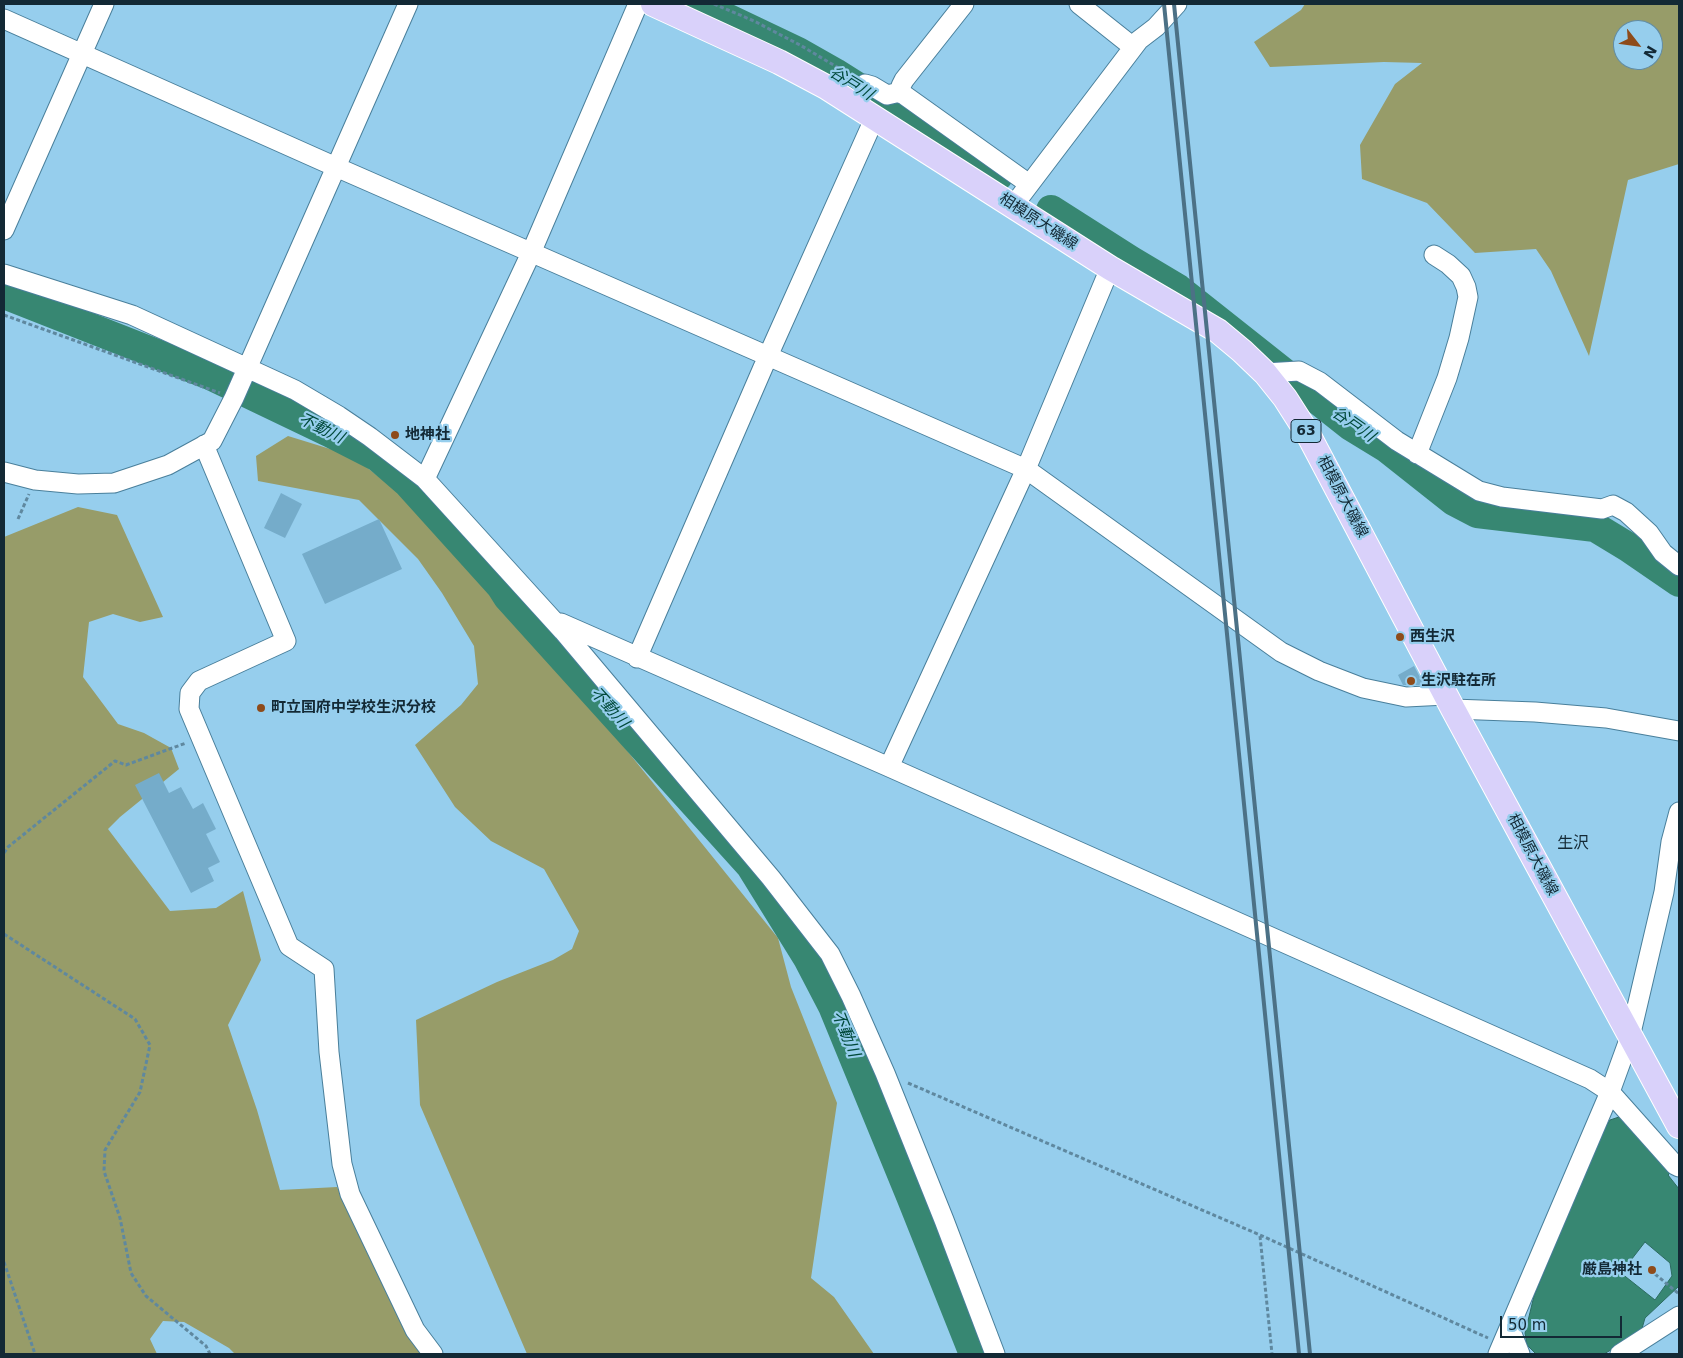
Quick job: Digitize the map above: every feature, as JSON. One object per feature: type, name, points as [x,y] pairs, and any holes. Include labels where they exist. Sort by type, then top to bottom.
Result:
[{"type":"main road","name":"相模原大磯線","points":[[653,4],[779,62],[826,87],[1110,268],[1218,331],[1271,372],[1284,398],[1308,434],[1679,1126]]},
{"type":"street","points":[[4,230],[104,4]]},
{"type":"street","points":[[4,472],[35,480],[78,484],[114,483],[168,465],[212,440],[248,368],[408,4]]},
{"type":"street","points":[[425,479],[531,253],[638,4]]},
{"type":"street","points":[[902,94],[904,80],[964,4]]},
{"type":"street","points":[[1078,4],[1133,47]]},
{"type":"street","points":[[1013,206],[1133,47],[1156,27],[1177,4]]},
{"type":"street","points":[[4,19],[531,253],[1026,469],[1281,652],[1319,671],[1363,688],[1406,697],[1606,718],[1679,732]]},
{"type":"street","points":[[865,84],[887,95],[900,92],[1030,184]]},
{"type":"street","points":[[637,658],[768,356],[875,117]]},
{"type":"street","points":[[1417,454],[1447,378],[1459,338],[1468,297],[1461,276],[1434,255]]},
{"type":"street","points":[[889,767],[1026,469],[1110,268]]},
{"type":"street","points":[[4,274],[132,315],[295,390],[339,416],[425,479],[563,631],[771,878],[830,954],[885,1073],[995,1354]]},
{"type":"street","points":[[1271,372],[1299,372],[1320,382],[1397,441],[1479,491],[1502,497],[1602,509],[1613,504],[1626,512],[1649,533],[1663,553],[1679,566]]},
{"type":"street","points":[[204,445],[286,641],[200,681],[190,693],[189,709],[289,946],[324,969],[331,1070],[342,1164],[350,1194],[415,1330],[433,1354]]},
{"type":"street","points":[[552,620],[889,767],[1581,1075],[1610,1092],[1675,1165],[1679,1167]]},
{"type":"street","points":[[1520,1354],[1503,1343],[1610,1092],[1630,1037],[1664,892],[1671,842],[1679,812]]},
{"type":"street","points":[[1620,1354],[1679,1316]]},
{"type":"path","points":[[714,4],[754,21],[800,45],[865,84]]},
{"type":"path","points":[[4,314],[234,398]]},
{"type":"path","points":[[18,519],[35,480]]},
{"type":"path","points":[[4,853],[8,846],[115,761],[126,766],[201,737]]},
{"type":"path","points":[[4,934],[135,1019],[150,1045],[140,1092],[106,1150],[104,1171],[120,1218],[131,1273],[146,1296],[206,1346],[210,1354]]},
{"type":"path","points":[[885,1073],[1260,1235],[1503,1343]]},
{"type":"path","points":[[1260,1235],[1272,1354]]},
{"type":"path","points":[[4,1262],[35,1354]]},
{"type":"path","points":[[1655,1274],[1679,1294]]},
{"type":"shaded area","points":[[1305,4],[1679,4],[1679,164],[1628,180],[1589,356],[1551,271],[1536,249],[1475,253],[1427,203],[1362,179],[1360,145],[1395,84],[1422,63],[1384,62],[1270,67],[1254,42],[1301,10]]},
{"type":"shaded area","points":[[288,436],[353,456],[427,516],[579,691],[778,938],[791,987],[837,1103],[811,1278],[834,1297],[874,1354],[527,1354],[420,1105],[416,1020],[497,982],[553,960],[572,949],[579,931],[544,869],[491,841],[455,807],[415,745],[461,705],[478,684],[474,646],[442,593],[418,559],[359,500],[258,481],[256,456]]},
{"type":"shaded area","points":[[78,507],[117,515],[163,617],[140,622],[113,614],[89,622],[83,677],[118,724],[144,733],[171,748],[179,769],[108,829],[170,911],[216,908],[243,891],[261,960],[228,1025],[257,1110],[280,1190],[337,1187],[420,1354],[235,1354],[229,1348],[184,1322],[163,1321],[150,1339],[157,1354],[5,1354],[4,537]]},
{"type":"shaded area","points":[[1622,1116],[1674,1169],[1668,1175],[1679,1189],[1679,1286],[1645,1318],[1641,1332],[1604,1354],[1536,1354],[1527,1345],[1525,1333],[1534,1296],[1600,1136],[1610,1120]],"holes":[[[1645,1242],[1670,1263],[1672,1276],[1655,1300],[1621,1273]]]},
{"type":"building","points":[[281,493],[302,504],[285,538],[264,528]]},
{"type":"building","points":[[379,519],[402,569],[325,604],[302,554]]},
{"type":"building","name":"生沢駐在所","points":[[1414,666],[1424,685],[1403,685],[1398,675]]},
{"type":"building","points":[[159,773],[169,793],[181,787],[193,809],[203,803],[216,829],[206,834],[220,862],[208,868],[214,881],[191,893],[135,785]]},
{"type":"waterway","name":"谷戸川","points":[[697,4],[798,52],[835,73],[998,176]]},
{"type":"waterway","name":"谷戸川","points":[[1051,210],[1178,289],[1351,426],[1387,448],[1454,501],[1477,513],[1595,527],[1679,582]]},
{"type":"waterway","name":"不動川","points":[[4,294],[210,375],[378,457],[408,483],[501,586],[508,597],[751,866],[808,958],[833,1006],[974,1354]]},
{"type":"railway","points":[[1164,4],[1299,1354]]},
{"type":"railway","points":[[1174,4],[1310,1354]]},
{"type":"place","name":"地神社","points":[[395,435]]},
{"type":"place","name":"西生沢","points":[[1400,637]]},
{"type":"place","name":"生沢駐在所","points":[[1411,681]]},
{"type":"place","name":"町立国府中学校生沢分校","points":[[261,708]]},
{"type":"place","name":"厳島神社","points":[[1652,1270]]},
{"type":"district","name":"生沢","points":[[1573,844]]}]
